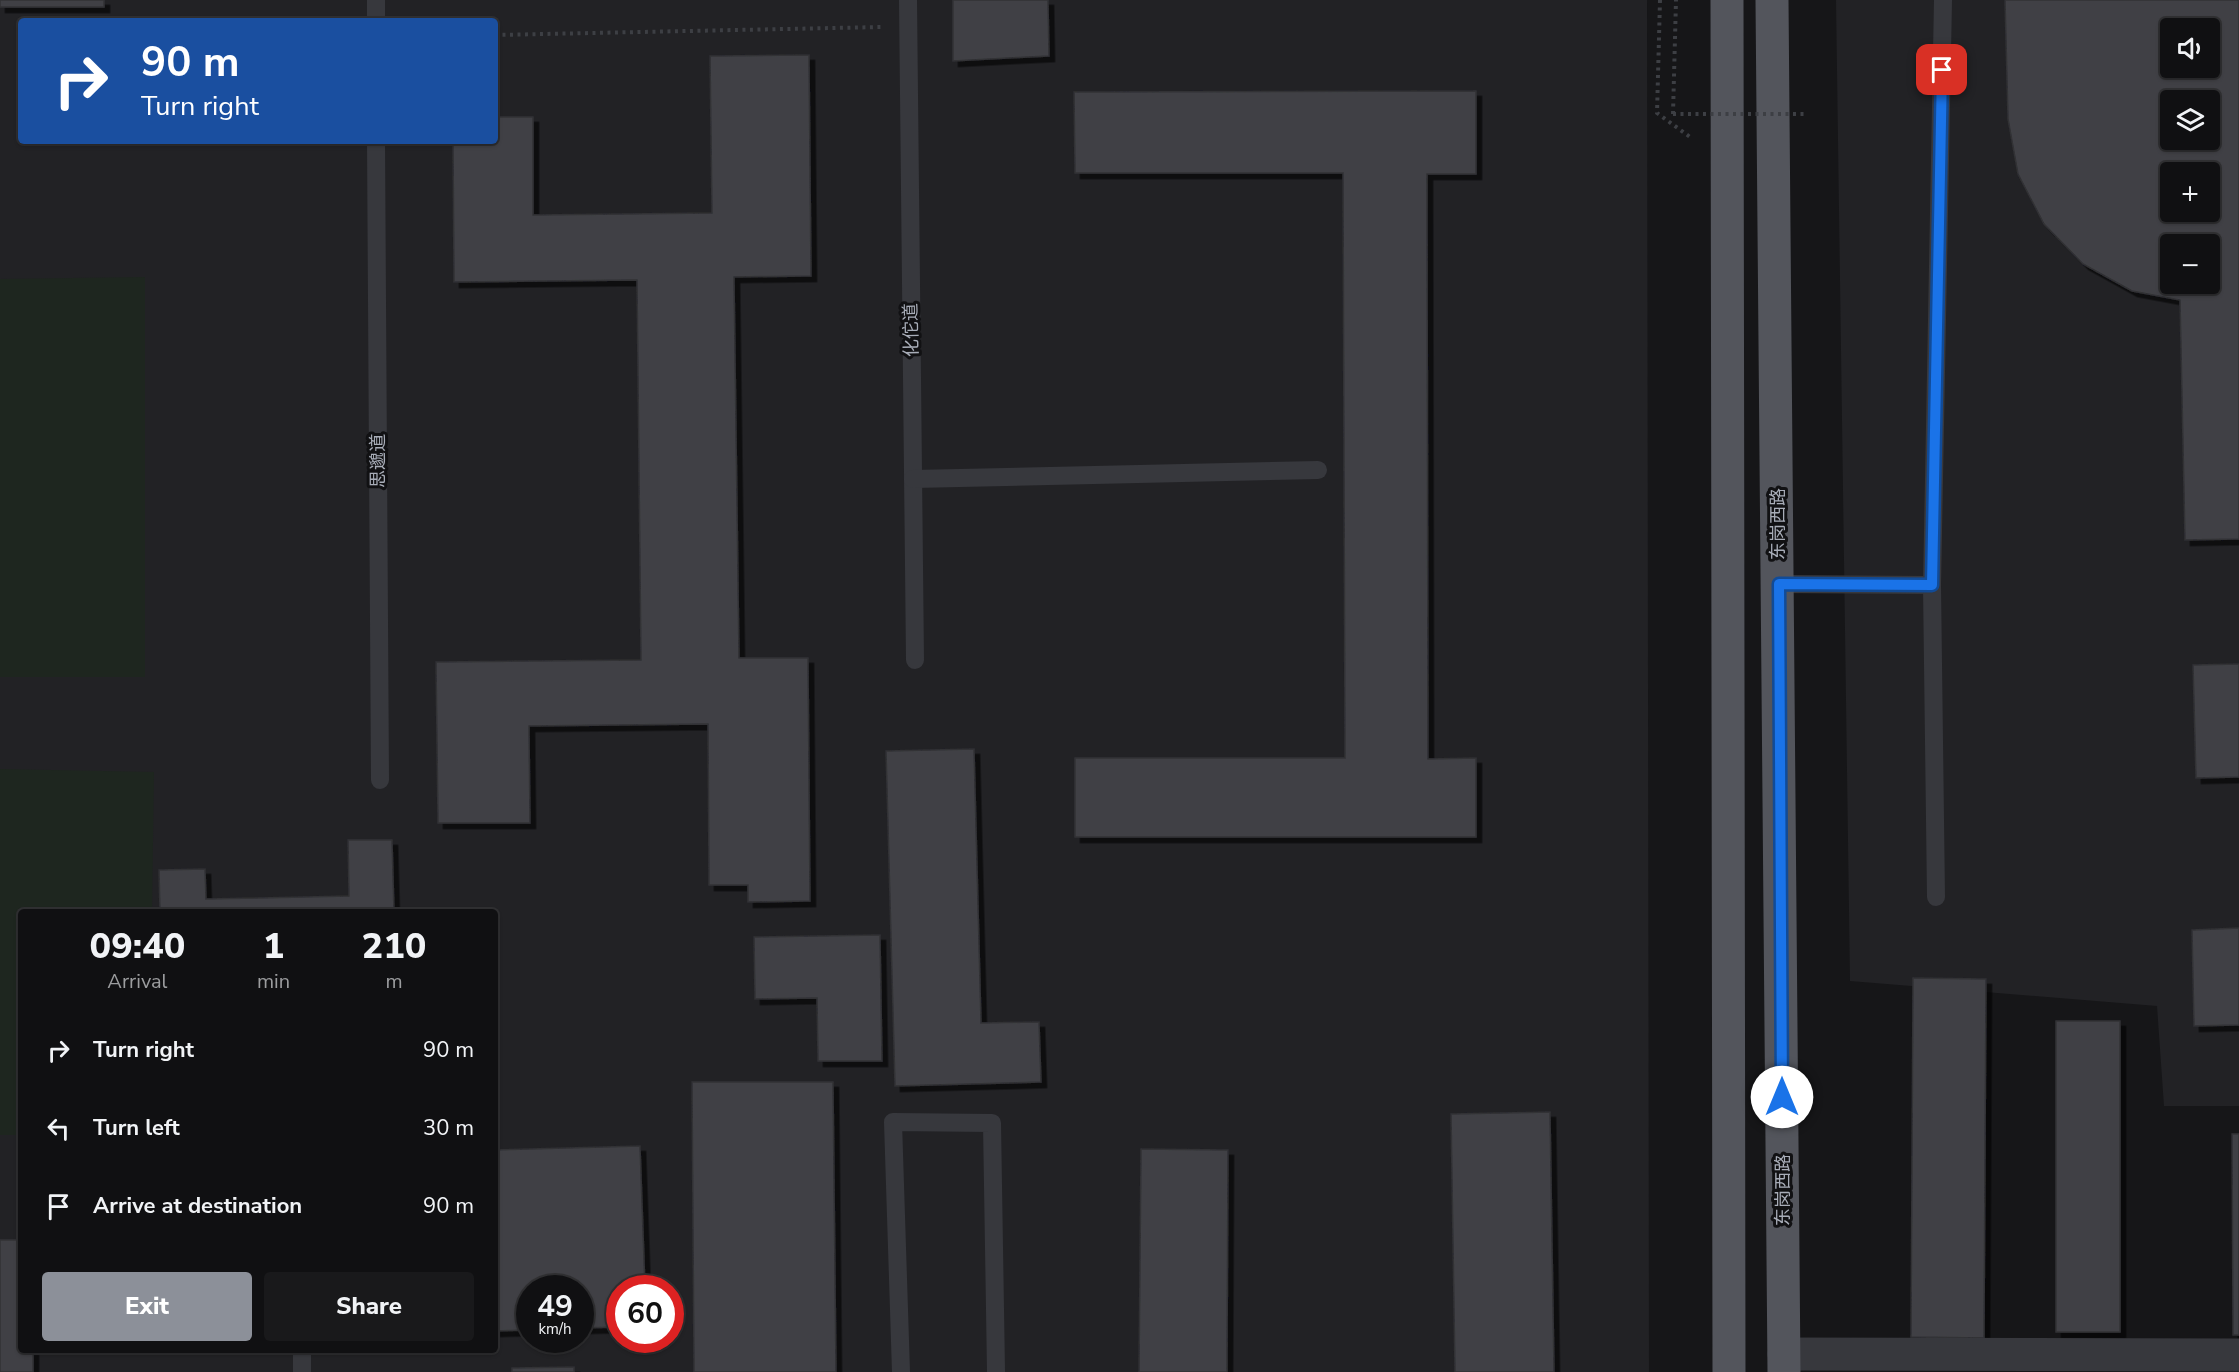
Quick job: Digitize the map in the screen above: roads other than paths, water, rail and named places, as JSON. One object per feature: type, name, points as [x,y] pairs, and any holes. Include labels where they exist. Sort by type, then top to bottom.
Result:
[{"type":"main road","points":[[1727,0],[1729,1372]]},
{"type":"main road","name":"东岗西路","points":[[1772,0],[1779,584],[1784,1363]]},
{"type":"street","points":[[1784,1363],[2239,1355]]},
{"type":"lane","points":[[376,0],[376,18]]},
{"type":"lane","name":"化佗道","points":[[908,0],[915,660]]},
{"type":"lane","points":[[1936,897],[1932,585],[1943,0]]},
{"type":"lane","name":"思邈道","points":[[376,144],[380,780]]},
{"type":"lane","points":[[913,479],[1318,470]]},
{"type":"lane","points":[[1779,584],[1932,585]]},
{"type":"lane","points":[[901,1372],[892,1122],[992,1123],[996,1371]]},
{"type":"lane","points":[[302,1353],[302,1372]]}]
